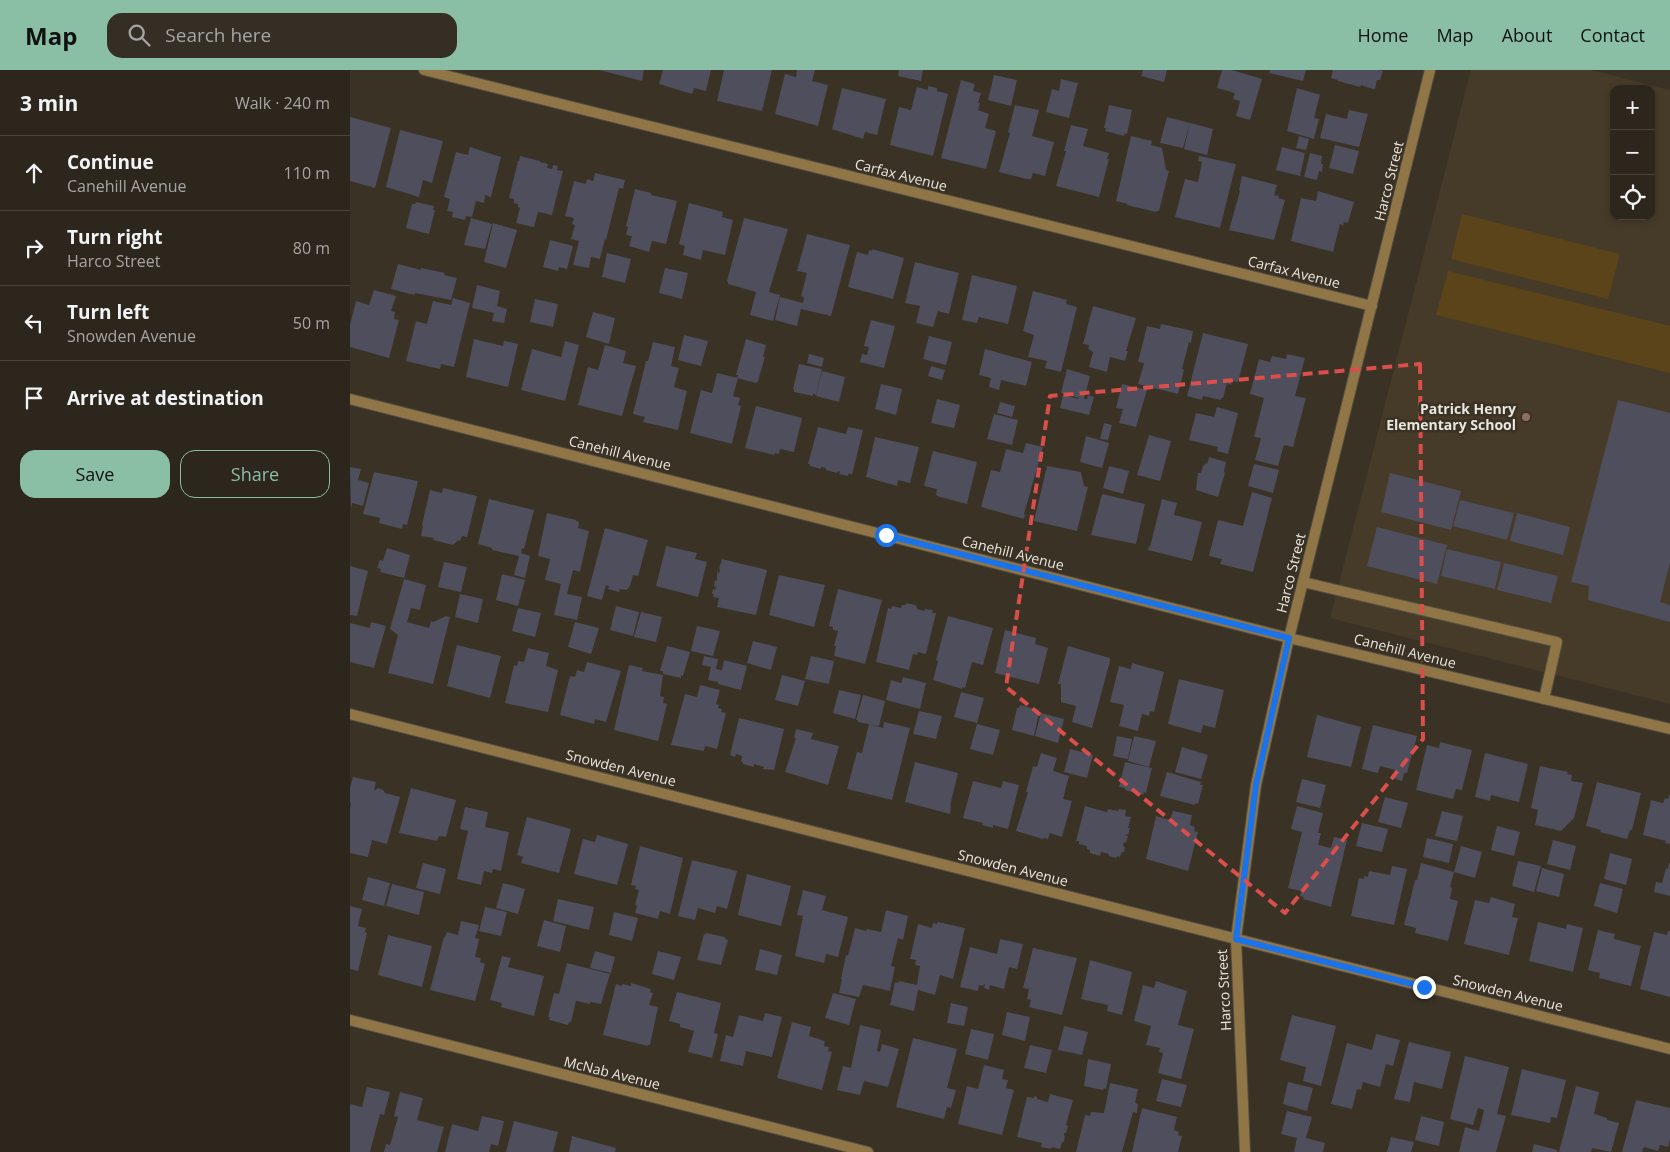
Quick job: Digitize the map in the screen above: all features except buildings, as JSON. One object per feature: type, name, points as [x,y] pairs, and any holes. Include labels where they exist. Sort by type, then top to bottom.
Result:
[{"type":"street","name":"Carfax Avenue","points":[[424,70],[1372,306]]},
{"type":"street","name":"Harco Street","points":[[1245,1152],[1236,939],[1256,785],[1289,638],[1430,70]]},
{"type":"street","name":"Canehill Avenue","points":[[350,398],[1289,638],[1670,729]]},
{"type":"street","points":[[1303,582],[1557,642],[1544,699]]},
{"type":"street","name":"Snowden Avenue","points":[[350,714],[1670,1049]]},
{"type":"street","name":"McNab Avenue","points":[[350,1020],[868,1152]]},
{"type":"highlighted area","points":[[1420,364],[1423,739],[1285,913],[1006,687],[1050,396]]},
{"type":"shaded area","name":"Patrick Henry Elementary School","points":[[1471,70],[1591,70],[1650,85],[1610,85],[1610,220],[1655,220],[1655,86],[1670,90],[1670,704],[1330,618]]},
{"type":"shaded area","points":[[1462,214],[1620,254],[1608,299],[1451,259]]},
{"type":"shaded area","points":[[1448,271],[1670,326],[1670,373],[1436,315]]},
{"type":"place","name":"Patrick Henry Elementary School","points":[[1526,417]]},
{"type":"route","points":[[886,535],[1289,638],[1256,785],[1236,939],[1424,987]]}]
